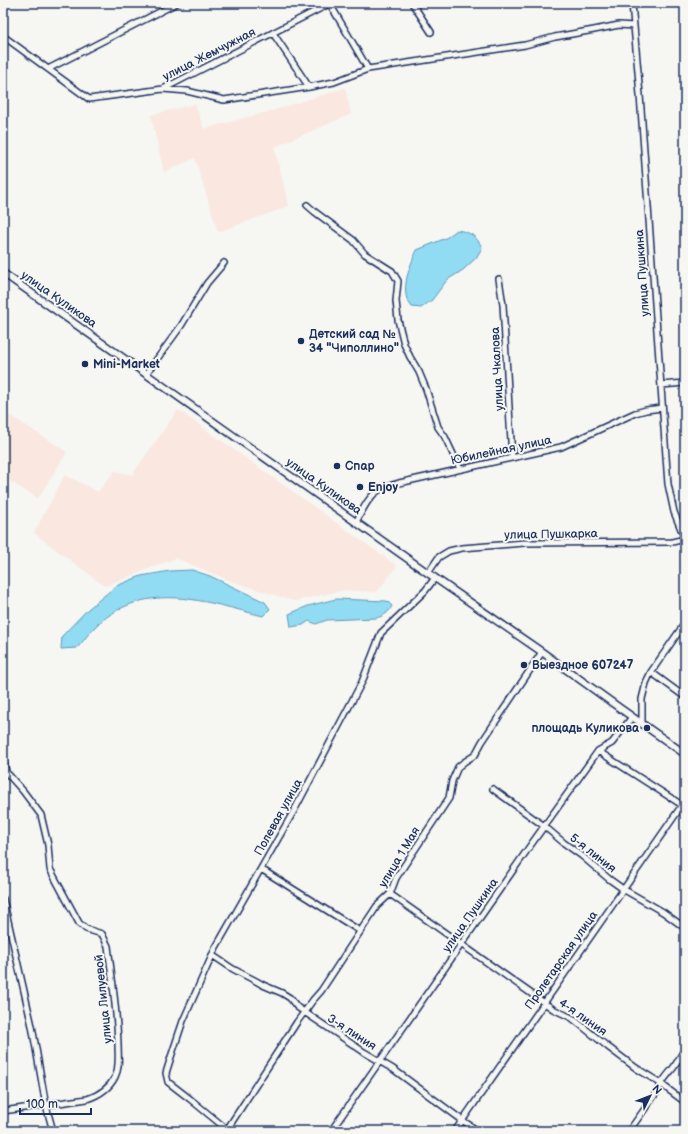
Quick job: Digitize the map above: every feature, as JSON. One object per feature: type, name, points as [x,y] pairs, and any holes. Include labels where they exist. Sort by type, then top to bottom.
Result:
[{"type":"main road","name":"улица Куликова","points":[[3,273],[542,652],[632,717]]},
{"type":"main road","points":[[632,717],[685,754]]},
{"type":"street","points":[[3,36],[48,69],[177,3]]},
{"type":"street","points":[[330,3],[368,69]]},
{"type":"street","name":"улица Жемчужная","points":[[48,69],[89,99],[163,89],[330,3]]},
{"type":"street","points":[[412,3],[431,32]]},
{"type":"street","name":"улица Пушкина","points":[[632,3],[668,484],[674,512],[685,539]]},
{"type":"street","points":[[163,89],[187,92],[224,100],[334,82],[368,69],[525,46],[555,37],[615,25],[623,24],[634,26]]},
{"type":"street","points":[[273,33],[309,87]]},
{"type":"street","points":[[307,205],[353,240],[365,254],[392,271],[398,281],[396,301],[398,320],[404,344],[410,358],[422,378],[438,426],[445,437],[460,469]]},
{"type":"street","points":[[146,374],[181,326],[207,283],[224,263]]},
{"type":"street","name":"улица Чкалова","points":[[499,279],[503,305],[512,458]]},
{"type":"street","points":[[661,385],[685,383]]},
{"type":"street","name":"Юбилейная улица","points":[[356,522],[367,503],[374,494],[380,490],[399,483],[561,447],[635,413],[662,408]]},
{"type":"street","name":"улица Пушкарка","points":[[428,572],[440,557],[449,551],[462,548],[524,543],[672,542],[685,539]]},
{"type":"street","name":"Полевая улица","points":[[227,1131],[190,1098],[168,1082],[166,1074],[170,1057],[183,1021],[212,955],[295,809],[362,682],[381,633],[425,591],[435,578]]},
{"type":"street","points":[[642,724],[641,709],[644,688],[651,672],[685,624]]},
{"type":"street","name":"улица 1 Мая","points":[[227,1131],[297,1022],[321,991],[377,906],[390,894],[396,878],[449,798],[452,781],[458,767],[475,755],[482,742],[542,652]]},
{"type":"street","points":[[651,672],[685,697]]},
{"type":"street","name":"улица Пушкина","points":[[332,1131],[544,826],[598,751],[612,743],[632,717]]},
{"type":"street","points":[[598,751],[684,803]]},
{"type":"street","name":"улица Лилуевой","points":[[3,756],[6,772],[41,815],[48,845],[50,869],[79,923],[86,929],[102,934],[108,946],[117,1026],[119,1067],[115,1078],[106,1090],[98,1096],[46,1106],[3,1112]]},
{"type":"street","name":"5-я линия","points":[[493,789],[544,826],[609,879],[685,928]]},
{"type":"street","name":"Пролетарская улица","points":[[455,1131],[684,803]]},
{"type":"street","points":[[261,869],[360,931]]},
{"type":"street","name":"4-я линия","points":[[390,894],[553,1009],[572,1018],[608,1048],[636,1068],[658,1081],[685,1102]]},
{"type":"street","points":[[3,899],[32,1026],[46,1106],[53,1131]]},
{"type":"street","name":"3-я линия","points":[[212,955],[232,969],[262,985],[282,992],[304,1012],[393,1069],[478,1131]]},
{"type":"street","points":[[629,1131],[660,1089],[661,1084],[685,1049]]},
{"type":"shaded area","points":[[345,88],[351,114],[274,147],[289,206],[218,232],[195,158],[164,172],[151,115],[195,104],[204,129],[268,112]]},
{"type":"shaded area","points":[[178,410],[397,566],[377,592],[345,590],[294,601],[231,581],[176,558],[105,586],[34,533],[65,475],[98,492],[115,471],[132,475]]},
{"type":"shaded area","points":[[3,411],[67,452],[38,498],[3,477]]},
{"type":"water","points":[[457,230],[472,235],[478,240],[482,248],[476,258],[463,270],[447,280],[432,300],[421,308],[412,307],[407,299],[406,280],[417,250],[446,238]]},
{"type":"water","points":[[192,570],[210,576],[265,602],[270,609],[263,616],[220,605],[177,598],[157,598],[136,602],[116,611],[97,625],[77,648],[61,649],[62,636],[88,609],[116,586],[141,576],[170,571]]},
{"type":"water","points":[[336,599],[387,601],[392,606],[385,614],[376,618],[327,620],[316,624],[309,621],[303,625],[291,627],[289,614],[308,606]]},
{"type":"place","name":"Детский сад № 34 \"Чиполлино\"","points":[[301,341]]},
{"type":"place","name":"Mini-Market","points":[[85,364]]},
{"type":"place","name":"Спар","points":[[337,466]]},
{"type":"place","name":"Enjoy","points":[[360,487]]},
{"type":"place","name":"Выездное 607247","points":[[524,665]]},
{"type":"place","name":"площадь Куликова","points":[[647,728]]}]
